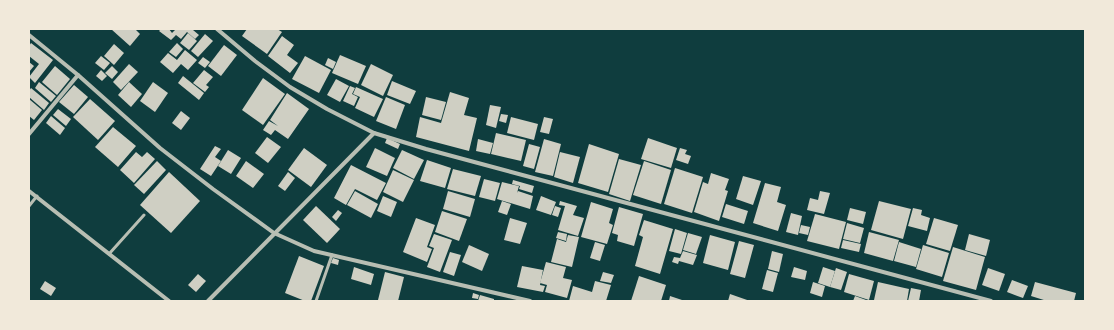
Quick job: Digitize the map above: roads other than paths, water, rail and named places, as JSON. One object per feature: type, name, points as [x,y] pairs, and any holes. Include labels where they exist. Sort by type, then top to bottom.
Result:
[{"type":"street","points":[[217,29],[290,87],[327,109],[374,133],[426,150],[991,301]]},
{"type":"street","points":[[29,35],[78,75],[160,148],[274,233],[314,251],[530,301]]},
{"type":"street","points":[[29,134],[78,75]]},
{"type":"street","points":[[208,301],[374,133]]},
{"type":"street","points":[[29,191],[170,301]]},
{"type":"lane","points":[[29,206],[36,196]]},
{"type":"lane","points":[[109,254],[144,215]]},
{"type":"lane","points":[[316,301],[332,255]]}]
